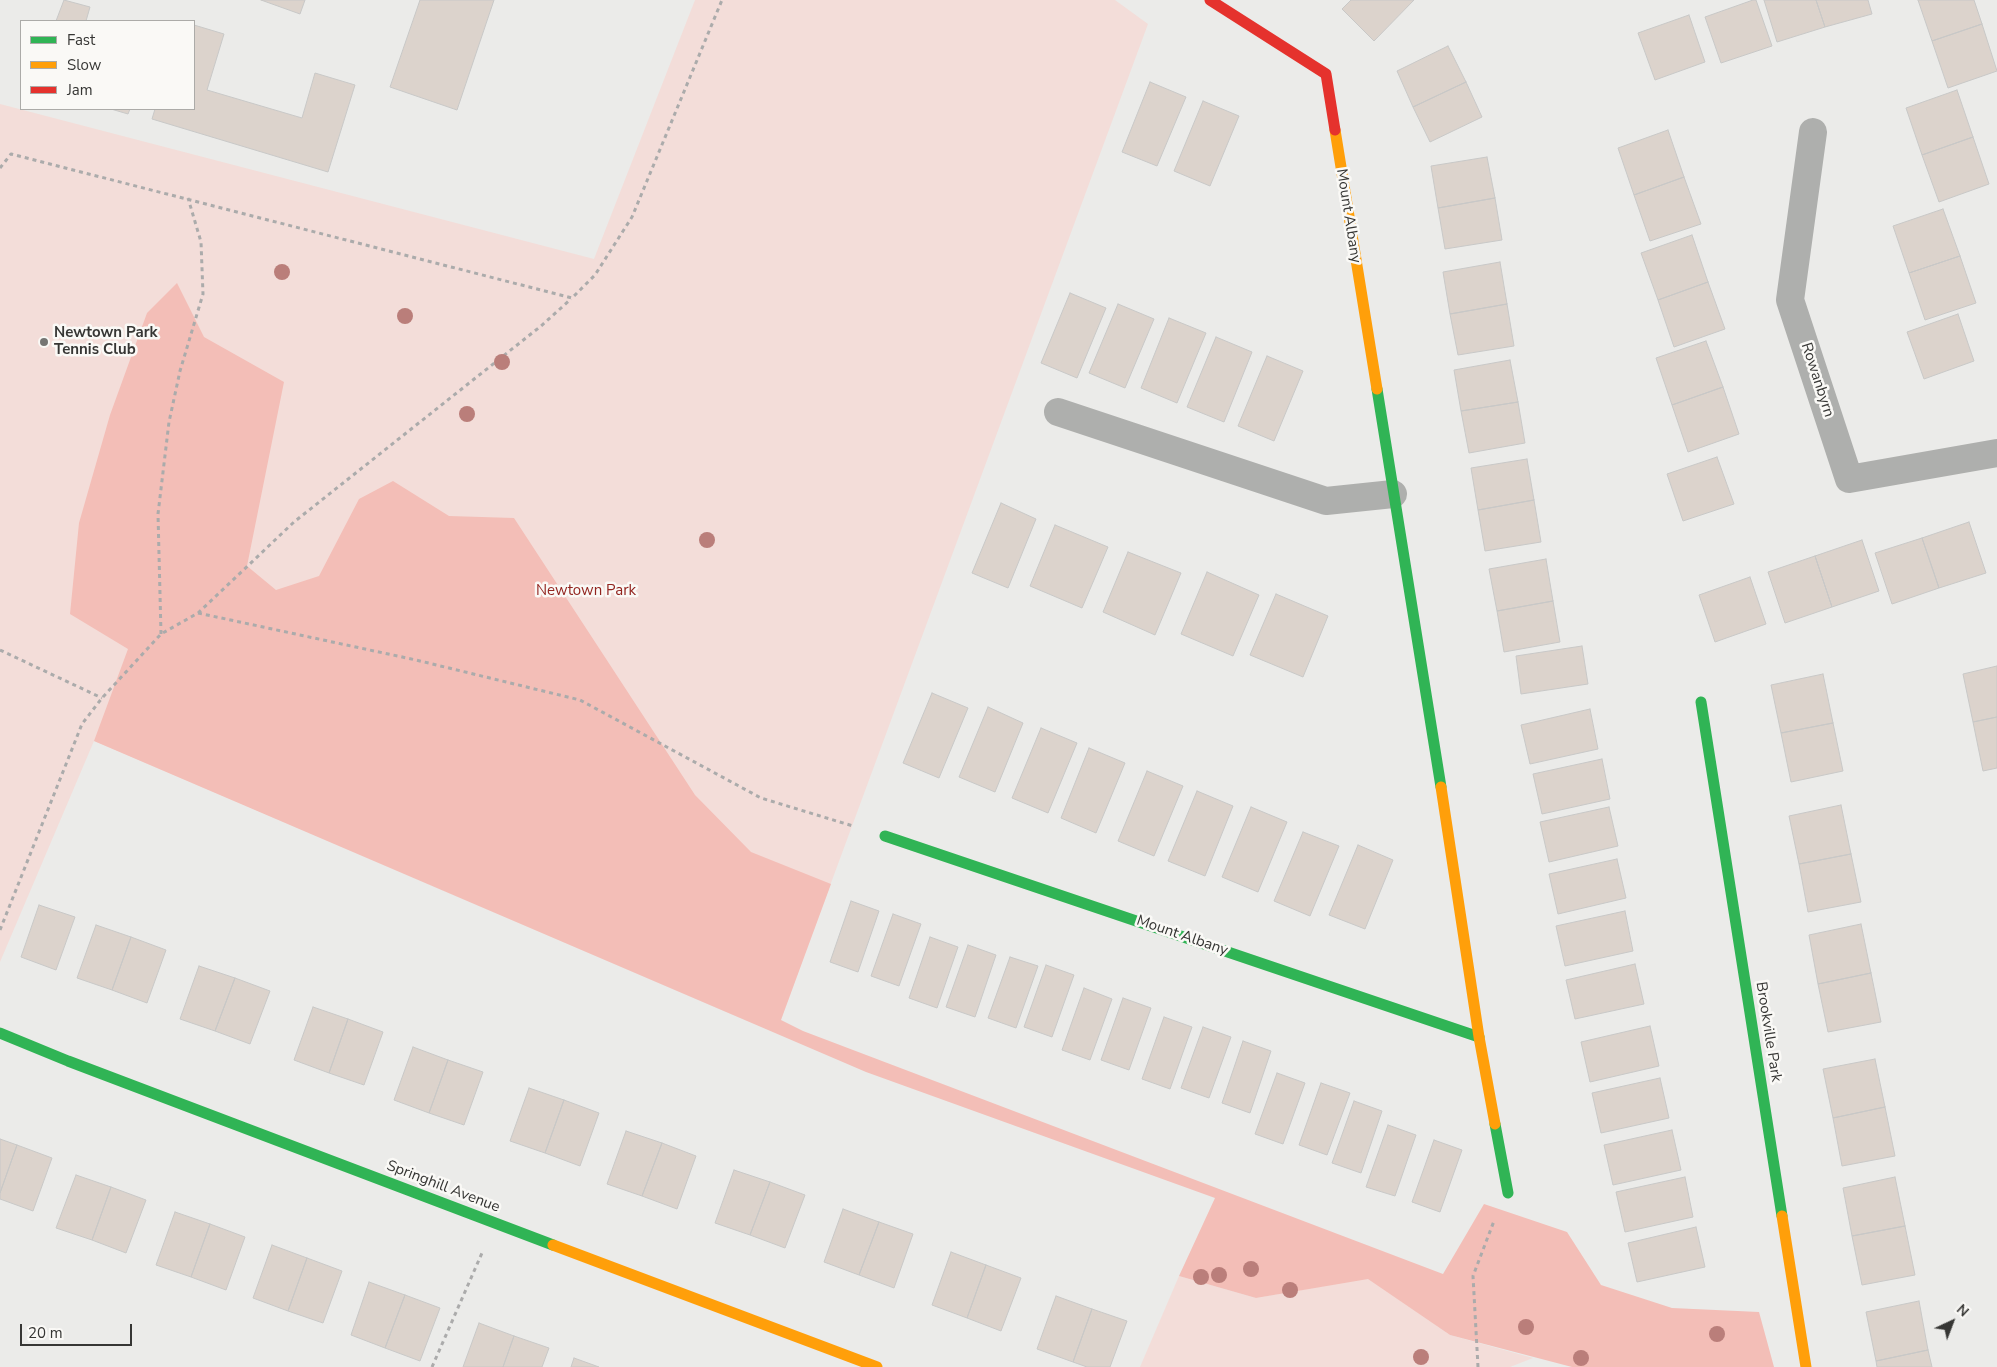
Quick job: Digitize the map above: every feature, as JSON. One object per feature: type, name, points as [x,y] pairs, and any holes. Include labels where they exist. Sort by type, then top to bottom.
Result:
[{"type":"street","name":"Mount Albany","points":[[1210,0],[1326,74],[1463,924],[1479,1037],[1508,1193]]},
{"type":"street","name":"Rowanbyrn","points":[[1813,132],[1790,300],[1850,479],[1997,453]]},
{"type":"street","points":[[1058,412],[1326,501],[1394,494]]},
{"type":"street","name":"Brookville Park","points":[[1701,702],[1806,1367]]},
{"type":"street","name":"Mount Albany","points":[[885,836],[1479,1037]]},
{"type":"street","name":"Springhill Avenue","points":[[0,1033],[877,1367]]},
{"type":"path","points":[[0,930],[82,724],[102,698],[161,634],[198,613],[294,522],[541,326],[595,275],[632,217],[722,0]]},
{"type":"path","points":[[0,168],[11,154],[572,298]]},
{"type":"path","points":[[161,634],[158,514],[168,422],[203,294],[201,242],[188,198]]},
{"type":"path","points":[[198,613],[416,660],[580,700],[761,798],[854,826]]},
{"type":"path","points":[[0,650],[102,698]]},
{"type":"path","points":[[1478,1367],[1473,1276],[1487,1235],[1508,1193]]},
{"type":"path","points":[[432,1367],[495,1223]]},
{"type":"green space","name":"Newtown Park","points":[[695,0],[1115,0],[1148,24],[776,1032],[94,741],[0,962],[0,104],[594,259]]},
{"type":"green space","points":[[1179,1276],[1256,1298],[1368,1278],[1450,1335],[1533,1358],[1510,1367],[1140,1367]]},
{"type":"shaded area","points":[[177,283],[204,337],[284,382],[247,566],[276,590],[319,576],[359,499],[393,481],[449,516],[514,518],[695,795],[751,852],[831,884],[781,1020],[803,1031],[1443,1274],[1484,1204],[1567,1232],[1601,1285],[1672,1308],[1759,1312],[1774,1367],[1572,1367],[1450,1335],[1368,1279],[1256,1298],[1179,1276],[1215,1198],[866,1072],[94,741],[128,649],[70,614],[79,523],[110,415],[147,313]]},
{"type":"building","points":[[64,0],[90,7],[86,20],[56,20]]},
{"type":"building","points":[[261,0],[305,0],[300,14]]},
{"type":"building","points":[[420,0],[494,0],[457,110],[390,87]]},
{"type":"building","points":[[1351,0],[1414,0],[1374,41],[1342,9]]},
{"type":"building","points":[[1756,0],[1772,46],[1721,63],[1705,17]]},
{"type":"building","points":[[1764,0],[1816,0],[1825,27],[1777,42]]},
{"type":"building","points":[[1816,0],[1868,0],[1872,14],[1825,27]]},
{"type":"building","points":[[1918,0],[1974,0],[1982,24],[1932,41]]},
{"type":"building","points":[[1689,15],[1705,62],[1655,80],[1638,33]]},
{"type":"building","points":[[1982,24],[1997,71],[1948,88],[1932,41]]},
{"type":"building","points":[[195,25],[224,34],[207,90],[302,118],[315,73],[355,85],[328,172],[152,119],[155,110],[195,110]]},
{"type":"building","points":[[1448,46],[1466,82],[1413,107],[1397,71]]},
{"type":"building","points":[[1150,82],[1186,97],[1157,166],[1122,152]]},
{"type":"building","points":[[1466,82],[1482,117],[1430,142],[1413,107]]},
{"type":"building","points":[[1957,90],[1973,137],[1922,155],[1906,108]]},
{"type":"building","points":[[1203,101],[1239,116],[1210,186],[1174,171]]},
{"type":"building","points":[[114,110],[130,110],[128,114]]},
{"type":"building","points":[[1668,130],[1684,177],[1634,195],[1618,148]]},
{"type":"building","points":[[1973,137],[1989,184],[1939,202],[1922,155]]},
{"type":"building","points":[[1487,157],[1495,198],[1438,208],[1431,166]]},
{"type":"building","points":[[1684,177],[1701,224],[1650,241],[1634,195]]},
{"type":"building","points":[[1495,198],[1502,240],[1445,249],[1438,208]]},
{"type":"building","points":[[1943,209],[1960,256],[1909,273],[1893,226]]},
{"type":"building","points":[[1692,235],[1708,282],[1658,300],[1641,253]]},
{"type":"building","points":[[1960,256],[1976,303],[1925,320],[1909,273]]},
{"type":"building","points":[[1500,262],[1507,304],[1450,314],[1443,272]]},
{"type":"building","points":[[1708,282],[1725,329],[1674,347],[1658,300]]},
{"type":"building","points":[[1070,293],[1106,308],[1077,378],[1041,363]]},
{"type":"building","points":[[1118,304],[1154,319],[1125,388],[1089,373]]},
{"type":"building","points":[[1507,304],[1514,346],[1458,355],[1450,314]]},
{"type":"building","points":[[1958,314],[1974,361],[1924,379],[1907,332]]},
{"type":"building","points":[[1169,318],[1206,333],[1177,403],[1141,388]]},
{"type":"building","points":[[1216,337],[1252,352],[1224,422],[1187,407]]},
{"type":"building","points":[[1706,341],[1723,387],[1672,405],[1656,358]]},
{"type":"building","points":[[1267,356],[1303,371],[1274,441],[1238,426]]},
{"type":"building","points":[[1510,360],[1518,402],[1461,411],[1454,370]]},
{"type":"building","points":[[1723,387],[1739,434],[1688,452],[1672,405]]},
{"type":"building","points":[[1518,402],[1525,443],[1469,453],[1461,411]]},
{"type":"building","points":[[1717,457],[1734,504],[1683,521],[1667,474]]},
{"type":"building","points":[[1527,459],[1534,500],[1478,510],[1471,468]]},
{"type":"building","points":[[1534,500],[1541,542],[1485,551],[1478,510]]},
{"type":"building","points":[[1001,503],[1036,519],[1008,588],[972,573]]},
{"type":"building","points":[[1969,522],[1986,573],[1939,588],[1922,538]]},
{"type":"building","points":[[1055,525],[1108,547],[1082,608],[1030,586]]},
{"type":"building","points":[[1922,538],[1939,588],[1892,604],[1875,553]]},
{"type":"building","points":[[1862,540],[1879,591],[1832,607],[1815,556]]},
{"type":"building","points":[[1128,552],[1181,573],[1155,635],[1103,612]]},
{"type":"building","points":[[1815,556],[1832,607],[1785,623],[1768,572]]},
{"type":"building","points":[[1546,559],[1553,601],[1497,611],[1489,569]]},
{"type":"building","points":[[1207,572],[1259,595],[1233,656],[1181,634]]},
{"type":"building","points":[[1750,577],[1766,624],[1715,642],[1699,595]]},
{"type":"building","points":[[1276,594],[1328,616],[1303,677],[1250,655]]},
{"type":"building","points":[[1553,601],[1560,642],[1504,652],[1497,611]]},
{"type":"building","points":[[1582,646],[1588,684],[1521,694],[1516,656]]},
{"type":"building","points":[[1997,666],[1997,717],[1973,722],[1963,674]]},
{"type":"building","points":[[1823,674],[1833,723],[1781,733],[1771,685]]},
{"type":"building","points":[[932,693],[968,708],[939,778],[903,763]]},
{"type":"building","points":[[988,707],[1023,723],[995,792],[959,777]]},
{"type":"building","points":[[1590,709],[1598,749],[1530,764],[1521,725]]},
{"type":"building","points":[[1997,717],[1997,768],[1983,771],[1973,722]]},
{"type":"building","points":[[1833,723],[1843,771],[1791,782],[1781,733]]},
{"type":"building","points":[[1041,728],[1077,743],[1048,813],[1012,798]]},
{"type":"building","points":[[1089,748],[1125,763],[1096,833],[1061,818]]},
{"type":"building","points":[[1602,759],[1610,799],[1542,814],[1533,774]]},
{"type":"building","points":[[1147,771],[1183,786],[1154,856],[1118,841]]},
{"type":"building","points":[[1197,791],[1233,806],[1205,876],[1168,861]]},
{"type":"building","points":[[1841,805],[1851,854],[1799,864],[1789,816]]},
{"type":"building","points":[[1251,807],[1287,822],[1258,892],[1222,877]]},
{"type":"building","points":[[1609,807],[1618,846],[1549,862],[1540,822]]},
{"type":"building","points":[[1303,832],[1339,846],[1310,916],[1274,901]]},
{"type":"building","points":[[1358,845],[1393,860],[1365,929],[1329,915]]},
{"type":"building","points":[[1851,854],[1861,902],[1808,912],[1799,864]]},
{"type":"building","points":[[1617,859],[1626,898],[1558,914],[1549,874]]},
{"type":"building","points":[[851,901],[879,911],[858,972],[830,962]]},
{"type":"building","points":[[39,905],[75,917],[56,970],[21,957]]},
{"type":"building","points":[[1625,911],[1633,951],[1565,966],[1556,926]]},
{"type":"building","points":[[893,914],[921,924],[899,986],[871,976]]},
{"type":"building","points":[[1861,924],[1871,973],[1818,984],[1809,935]]},
{"type":"building","points":[[96,925],[131,937],[112,990],[77,978]]},
{"type":"building","points":[[131,937],[166,950],[147,1003],[112,990]]},
{"type":"building","points":[[930,937],[958,947],[937,1008],[909,998]]},
{"type":"building","points":[[968,945],[996,955],[975,1017],[946,1007]]},
{"type":"building","points":[[1010,957],[1038,966],[1016,1028],[988,1018]]},
{"type":"building","points":[[1635,964],[1644,1004],[1575,1019],[1566,980]]},
{"type":"building","points":[[1046,965],[1074,975],[1052,1037],[1024,1027]]},
{"type":"building","points":[[199,966],[235,978],[215,1031],[180,1019]]},
{"type":"building","points":[[1871,973],[1881,1022],[1828,1032],[1818,984]]},
{"type":"building","points":[[235,978],[270,991],[250,1044],[215,1031]]},
{"type":"building","points":[[1084,988],[1112,999],[1090,1060],[1062,1050]]},
{"type":"building","points":[[1123,998],[1151,1008],[1129,1070],[1101,1060]]},
{"type":"building","points":[[313,1007],[348,1019],[329,1073],[294,1060]]},
{"type":"building","points":[[1164,1017],[1192,1027],[1170,1089],[1142,1079]]},
{"type":"building","points":[[348,1019],[383,1032],[364,1085],[329,1073]]},
{"type":"building","points":[[1650,1026],[1659,1066],[1590,1082],[1581,1042]]},
{"type":"building","points":[[1203,1027],[1231,1037],[1209,1098],[1181,1088]]},
{"type":"building","points":[[1243,1041],[1271,1051],[1250,1113],[1222,1103]]},
{"type":"building","points":[[413,1047],[448,1060],[429,1113],[394,1100]]},
{"type":"building","points":[[1875,1059],[1885,1107],[1833,1118],[1823,1069]]},
{"type":"building","points":[[448,1060],[483,1072],[464,1125],[429,1113]]},
{"type":"building","points":[[1277,1073],[1305,1083],[1283,1144],[1255,1134]]},
{"type":"building","points":[[1660,1078],[1669,1118],[1601,1133],[1592,1093]]},
{"type":"building","points":[[1321,1083],[1350,1093],[1327,1155],[1299,1145]]},
{"type":"building","points":[[529,1088],[564,1100],[545,1153],[510,1141]]},
{"type":"building","points":[[564,1100],[599,1113],[580,1166],[545,1153]]},
{"type":"building","points":[[1354,1101],[1382,1111],[1361,1173],[1332,1163]]},
{"type":"building","points":[[1885,1107],[1895,1156],[1842,1166],[1833,1118]]},
{"type":"building","points":[[1388,1125],[1416,1135],[1395,1196],[1366,1187]]},
{"type":"building","points":[[1672,1130],[1681,1170],[1613,1185],[1604,1145]]},
{"type":"building","points":[[626,1131],[662,1143],[642,1196],[607,1184]]},
{"type":"building","points":[[0,1139],[17,1145],[0,1193]]},
{"type":"building","points":[[1434,1140],[1462,1150],[1440,1212],[1412,1202]]},
{"type":"building","points":[[662,1143],[696,1156],[677,1209],[642,1196]]},
{"type":"building","points":[[17,1145],[52,1158],[33,1211],[0,1199],[0,1193]]},
{"type":"building","points":[[734,1170],[770,1182],[750,1235],[715,1223]]},
{"type":"building","points":[[76,1175],[111,1187],[92,1240],[56,1228]]},
{"type":"building","points":[[1685,1177],[1693,1217],[1625,1232],[1616,1192]]},
{"type":"building","points":[[1895,1177],[1905,1226],[1852,1236],[1843,1188]]},
{"type":"building","points":[[770,1182],[805,1195],[785,1248],[750,1235]]},
{"type":"building","points":[[111,1187],[146,1200],[126,1253],[92,1240]]},
{"type":"building","points":[[843,1209],[879,1222],[859,1275],[824,1262]]},
{"type":"building","points":[[175,1212],[210,1224],[191,1277],[156,1265]]},
{"type":"building","points":[[879,1222],[913,1234],[894,1288],[859,1275]]},
{"type":"building","points":[[210,1224],[245,1237],[226,1290],[191,1277]]},
{"type":"building","points":[[1905,1226],[1915,1275],[1862,1285],[1852,1236]]},
{"type":"building","points":[[1696,1227],[1705,1267],[1637,1282],[1628,1243]]},
{"type":"building","points":[[272,1245],[307,1258],[288,1311],[253,1298]]},
{"type":"building","points":[[951,1252],[986,1265],[967,1318],[932,1305]]},
{"type":"building","points":[[307,1258],[342,1271],[323,1323],[288,1311]]},
{"type":"building","points":[[986,1265],[1021,1278],[1001,1331],[967,1318]]},
{"type":"building","points":[[369,1282],[405,1295],[385,1348],[351,1335]]},
{"type":"building","points":[[405,1295],[440,1308],[420,1361],[385,1348]]},
{"type":"building","points":[[1056,1296],[1092,1309],[1073,1362],[1037,1349]]},
{"type":"building","points":[[1919,1301],[1928,1350],[1876,1361],[1866,1312]]},
{"type":"building","points":[[1092,1309],[1127,1321],[1110,1367],[1087,1367],[1073,1362]]},
{"type":"building","points":[[479,1323],[514,1336],[503,1367],[463,1367]]},
{"type":"building","points":[[514,1336],[549,1348],[542,1367],[503,1367]]},
{"type":"building","points":[[1928,1350],[1932,1367],[1877,1367],[1876,1361]]},
{"type":"building","points":[[574,1358],[599,1367],[571,1367]]},
{"type":"traffic: fast","points":[[1377,389],[1441,787]]},
{"type":"traffic: fast","points":[[1701,702],[1782,1216]]},
{"type":"traffic: fast","points":[[885,836],[1479,1037]]},
{"type":"traffic: fast","points":[[0,1033],[68,1061],[553,1245]]},
{"type":"traffic: fast","points":[[1495,1124],[1508,1193]]},
{"type":"traffic: slow","points":[[1335,130],[1377,389]]},
{"type":"traffic: slow","points":[[1441,787],[1479,1037],[1495,1124]]},
{"type":"traffic: slow","points":[[1782,1216],[1806,1367]]},
{"type":"traffic: slow","points":[[553,1245],[877,1367]]},
{"type":"traffic: jam","points":[[1210,0],[1326,74],[1335,130]]},
{"type":"place","name":"Newtown Park Tennis Club","points":[[44,342]]}]
